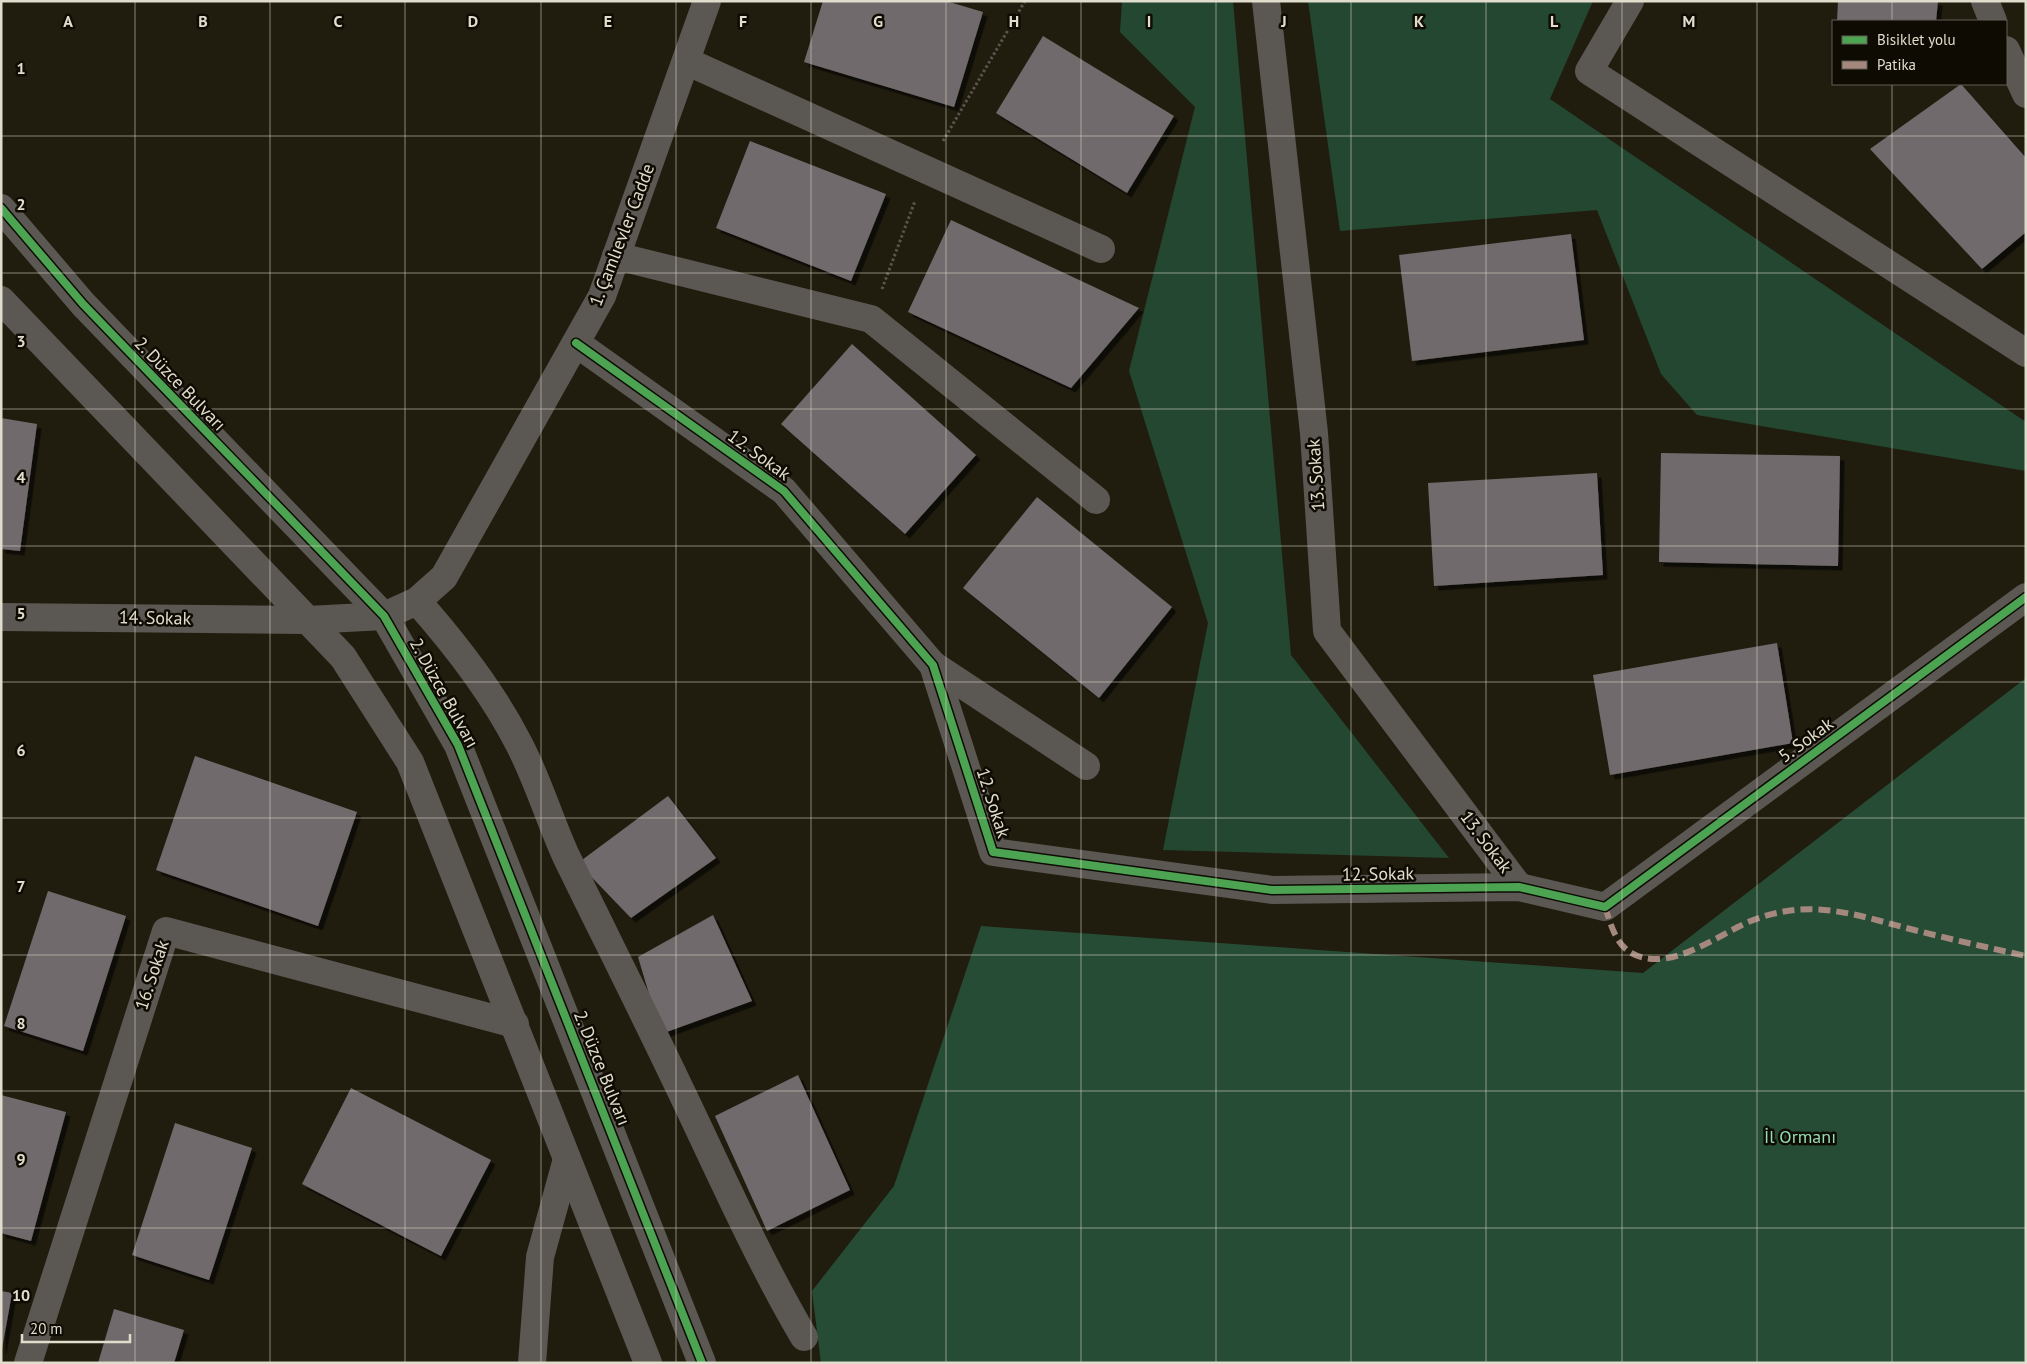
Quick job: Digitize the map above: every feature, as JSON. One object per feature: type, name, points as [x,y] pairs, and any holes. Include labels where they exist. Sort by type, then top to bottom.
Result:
[{"type":"street","name":"1. Çamlıevler Cadde","points":[[384,616],[417,601],[444,577],[602,296],[707,1]]},
{"type":"street","name":"13. Sokak","points":[[1266,1],[1314,433],[1327,631],[1520,887]]},
{"type":"street","points":[[1630,1],[1589,71],[2026,353]]},
{"type":"street","points":[[1985,1],[1994,20]]},
{"type":"street","points":[[2007,52],[2026,94]]},
{"type":"street","points":[[686,60],[1101,249]]},
{"type":"street","name":"2. Düzce Bulvarı","points":[[1,208],[83,304],[384,616],[458,745],[702,1363]]},
{"type":"street","points":[[616,256],[871,319],[1096,500]]},
{"type":"street","points":[[1,300],[344,657],[410,762],[648,1363]]},
{"type":"street","name":"12. Sokak","points":[[576,343],[784,491],[933,665],[993,852],[1272,890],[1520,887],[1605,907]]},
{"type":"street","name":"5. Sokak","points":[[1605,907],[2026,597]]},
{"type":"street","points":[[417,601],[475,670],[499,707],[520,745],[566,854],[650,1024],[749,1233],[804,1337]]},
{"type":"street","name":"14. Sokak","points":[[1,617],[308,620],[384,616]]},
{"type":"street","points":[[933,665],[1086,766]]},
{"type":"street","name":"16. Sokak","points":[[28,1363],[166,931],[515,1024]]},
{"type":"street","points":[[532,1363],[540,1258],[568,1159]]},
{"type":"green space","points":[[1122,1],[1233,1],[1291,655],[1449,858],[1163,850],[1208,623],[1129,371],[1195,107],[1120,32]]},
{"type":"green space","points":[[1308,1],[1593,1],[1550,99],[2026,422],[2026,471],[1697,415],[1661,374],[1597,210],[1340,231]]},
{"type":"green space","name":"İl Ormanı","points":[[2026,678],[2026,1363],[821,1363],[812,1291],[894,1186],[981,926],[1643,973]]},
{"type":"building","points":[[823,1],[946,1],[983,12],[954,107],[804,62]]},
{"type":"building","points":[[1838,1],[1938,1],[1936,20],[1837,20]]},
{"type":"building","points":[[1043,36],[1174,116],[1127,193],[996,113]]},
{"type":"building","points":[[1962,85],[2026,158],[2026,232],[1982,269],[1870,149]]},
{"type":"building","points":[[750,141],[886,194],[851,281],[716,228]]},
{"type":"building","points":[[951,220],[1139,308],[1071,388],[908,312]]},
{"type":"building","points":[[1571,234],[1584,340],[1412,361],[1399,255]]},
{"type":"building","points":[[852,344],[976,455],[905,534],[781,424]]},
{"type":"building","points":[[1,418],[37,424],[20,551],[1,549]]},
{"type":"building","points":[[1661,453],[1840,456],[1838,566],[1659,562]]},
{"type":"building","points":[[1597,473],[1603,575],[1434,586],[1428,483]]},
{"type":"building","points":[[1037,497],[1172,607],[1099,698],[963,588]]},
{"type":"building","points":[[1777,643],[1793,743],[1610,775],[1593,675]]},
{"type":"building","points":[[195,756],[357,812],[318,926],[156,870]]},
{"type":"building","points":[[668,796],[716,858],[631,918],[578,863]]},
{"type":"building","points":[[48,891],[126,916],[83,1051],[4,1026]]},
{"type":"building","points":[[713,915],[752,1001],[661,1034],[638,957]]},
{"type":"building","points":[[798,1075],[850,1190],[767,1231],[715,1116]]},
{"type":"building","points":[[351,1088],[491,1160],[441,1256],[302,1184]]},
{"type":"building","points":[[1,1095],[66,1112],[31,1241],[1,1233]]},
{"type":"building","points":[[175,1123],[252,1148],[209,1280],[132,1255]]},
{"type":"building","points":[[1,1291],[12,1293],[2,1349],[1,1349]]},
{"type":"building","points":[[114,1309],[184,1330],[174,1363],[98,1363]]},
{"type":"marked path","points":[[1605,907],[1615,935],[1625,948],[1641,957],[1652,959],[1663,959],[1686,953],[1760,918],[1788,911],[1811,909],[1857,915],[2026,956]]},
{"type":"cycle path","points":[[1,208],[83,304],[384,616],[458,745],[702,1363]]},
{"type":"cycle path","points":[[576,343],[784,491],[933,665],[993,852],[1272,890],[1519,887],[1605,907],[2026,597]]}]
